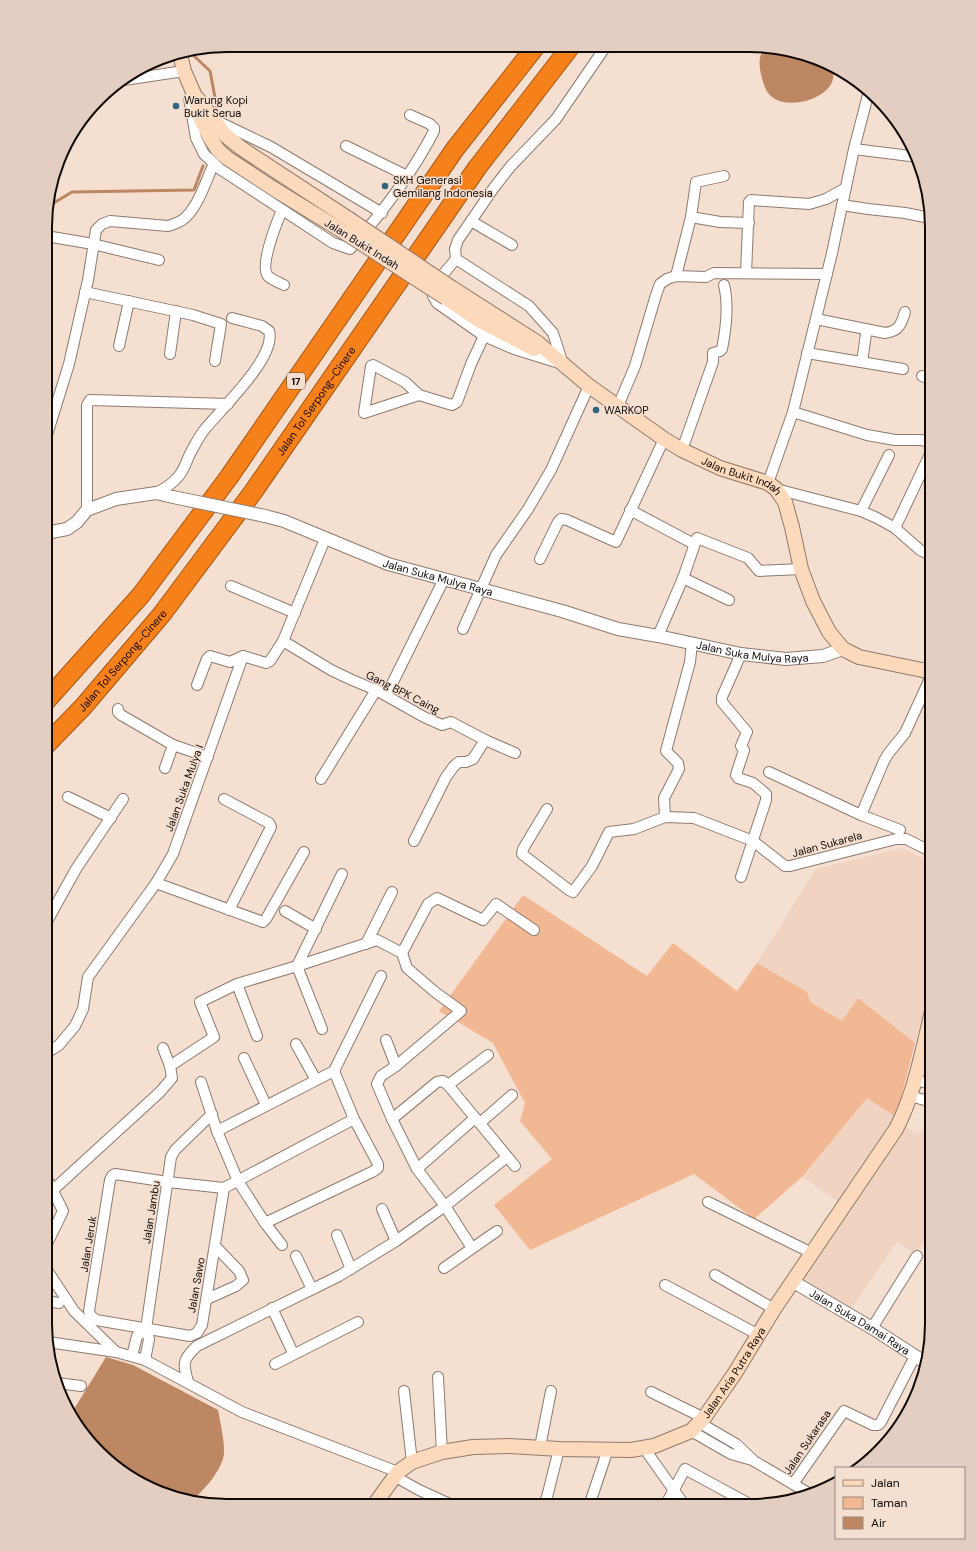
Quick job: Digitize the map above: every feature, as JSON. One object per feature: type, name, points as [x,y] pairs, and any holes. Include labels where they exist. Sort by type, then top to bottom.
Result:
[{"type":"highway","name":"17","points":[[52,694],[141,595],[155,577],[229,477],[455,149],[531,52]]},
{"type":"highway","name":"Jalan Tol Serpong–Cinere","points":[[52,739],[83,707],[162,614],[252,492],[478,168],[566,52]]},
{"type":"main road","name":"Jalan Bukit Indah","points":[[181,58],[184,71],[194,94],[203,123],[218,150],[227,158],[344,232],[449,293]]},
{"type":"main road","name":"Jalan Bukit Indah","points":[[194,94],[225,135],[241,148],[349,219],[449,293],[477,319],[563,364],[589,386],[682,450],[720,468],[772,486],[785,502],[801,569],[813,601],[829,632],[843,649]]},
{"type":"main road","points":[[843,649],[859,657],[925,671]]},
{"type":"main road","name":"Jalan Aria Putra Raya","points":[[698,1424],[735,1373],[757,1334],[896,1129],[903,1116],[910,1096],[925,1040]]},
{"type":"main road","points":[[378,1499],[396,1474],[412,1462],[442,1452],[473,1447],[510,1446],[559,1449],[631,1450],[654,1446],[698,1424]]},
{"type":"street","points":[[563,364],[514,350],[484,336],[437,303],[433,296],[440,278],[456,259],[455,249],[458,240],[471,220],[510,167],[556,119],[602,52]]},
{"type":"street","points":[[134,79],[184,71],[196,138],[204,154],[220,169],[282,210],[333,243],[350,249],[382,213],[407,176],[434,130],[430,124],[410,115]]},
{"type":"street","points":[[868,97],[854,149],[816,320],[793,412],[772,486],[861,511],[895,528],[920,550],[925,552]]},
{"type":"street","points":[[215,120],[271,147],[382,213]]},
{"type":"street","points":[[346,146],[407,176]]},
{"type":"street","points":[[854,149],[910,156]]},
{"type":"street","points":[[52,419],[69,364],[85,292],[96,230],[102,224],[110,221],[168,226],[177,224],[186,218],[196,203],[214,163]]},
{"type":"street","points":[[676,276],[691,217],[696,182],[724,176]]},
{"type":"street","points":[[746,273],[749,202],[751,200],[777,200],[809,204],[826,199],[846,188]]},
{"type":"street","points":[[842,205],[925,217]]},
{"type":"street","points":[[282,210],[269,250],[265,269],[268,276],[284,285]]},
{"type":"street","points":[[691,217],[720,222],[748,223]]},
{"type":"street","points":[[471,220],[512,245]]},
{"type":"street","points":[[52,237],[93,244],[159,260]]},
{"type":"street","points":[[456,259],[529,306],[554,333],[563,364]]},
{"type":"street","points":[[618,406],[634,366],[656,294],[660,284],[667,279],[676,276],[706,277],[714,273],[827,274]]},
{"type":"street","points":[[682,450],[714,362],[713,353],[722,349],[725,332],[727,298],[724,285]]},
{"type":"street","points":[[85,292],[176,311],[221,324],[215,361]]},
{"type":"street","points":[[118,346],[129,301]]},
{"type":"street","points":[[170,354],[176,311]]},
{"type":"street","points":[[816,320],[885,333],[898,329],[902,323],[905,312]]},
{"type":"street","points":[[156,493],[176,480],[184,470],[192,449],[206,428],[254,372],[267,348],[270,334],[269,331],[262,326],[232,318]]},
{"type":"street","points":[[862,362],[866,334]]},
{"type":"street","points":[[419,395],[364,413],[371,366],[373,364],[405,382],[419,395],[452,405],[456,404],[471,364],[484,336]]},
{"type":"street","points":[[807,353],[903,369]]},
{"type":"street","points":[[463,629],[500,549],[528,509],[551,470],[589,386]]},
{"type":"street","points":[[87,510],[87,405],[90,400],[228,404]]},
{"type":"street","points":[[793,412],[867,434],[896,440],[925,441]]},
{"type":"street","points":[[540,559],[558,522],[561,519],[567,520],[616,542],[664,439]]},
{"type":"street","points":[[861,511],[889,455]]},
{"type":"street","points":[[895,528],[925,465]]},
{"type":"street","name":"Jalan Suka Mulya Raya","points":[[52,532],[68,529],[77,522],[87,510],[116,499],[156,493],[284,521],[388,564],[562,611],[618,629],[741,654],[786,659],[823,656],[843,649]]},
{"type":"street","points":[[630,510],[694,544]]},
{"type":"street","points":[[658,636],[683,578],[697,538],[748,558],[759,571],[801,569]]},
{"type":"street","points":[[196,685],[207,659],[210,656],[230,662],[243,656],[266,663],[270,661],[283,641],[325,539]]},
{"type":"street","points":[[683,578],[729,600]]},
{"type":"street","points":[[389,690],[444,579]]},
{"type":"street","points":[[231,586],[295,613]]},
{"type":"street","name":"Gang BPK Caing","points":[[283,641],[331,670],[376,690],[439,724],[451,722],[485,740],[515,753]]},
{"type":"street","points":[[547,809],[523,849],[522,854],[573,892],[592,866],[608,832],[634,829],[665,816],[664,798],[679,769],[678,763],[666,751],[690,662],[692,643]]},
{"type":"street","points":[[741,654],[722,697],[722,702],[747,732],[741,746],[744,750],[736,775],[738,778],[753,783],[766,794],[766,800],[741,877]]},
{"type":"street","name":"Jalan Suka Mulya I","points":[[52,1050],[59,1045],[75,1026],[83,1009],[88,977],[156,883],[173,854],[243,656]]},
{"type":"street","points":[[861,815],[884,761],[905,733],[925,689]]},
{"type":"street","points":[[320,779],[376,690]]},
{"type":"street","points":[[118,709],[118,712],[121,715],[173,745],[208,757]]},
{"type":"street","points":[[414,841],[446,777],[459,762],[466,762],[473,759],[485,740]]},
{"type":"street","points":[[166,768],[173,745]]},
{"type":"street","points":[[769,772],[861,815],[900,830]]},
{"type":"street","points":[[68,797],[110,818]]},
{"type":"street","points":[[52,912],[76,869],[123,799]]},
{"type":"street","points":[[224,799],[269,823],[271,827],[229,910]]},
{"type":"street","name":"Jalan Sukarela","points":[[665,816],[694,818],[753,841],[785,866],[896,839],[906,839],[925,848]]},
{"type":"street","points":[[156,883],[263,922],[304,852]]},
{"type":"street","points":[[322,1029],[297,966],[342,874]]},
{"type":"street","points":[[366,944],[392,892]]},
{"type":"street","points":[[402,954],[428,904],[437,898],[483,920],[496,904],[534,930]]},
{"type":"street","points":[[285,911],[316,929]]},
{"type":"street","points":[[170,1066],[214,1037],[200,1002],[237,984],[377,940],[402,954],[407,968],[435,992],[461,1011],[396,1066],[381,1076],[377,1084],[392,1119],[417,1169],[445,1206],[472,1248]]},
{"type":"street","points":[[217,1131],[334,1071],[381,976]]},
{"type":"street","points":[[237,984],[257,1036]]},
{"type":"street","points":[[386,1040],[396,1066]]},
{"type":"street","points":[[296,1044],[316,1080]]},
{"type":"street","points":[[52,1234],[63,1211],[53,1190],[160,1092],[172,1078],[170,1066],[163,1048]]},
{"type":"street","points":[[448,1085],[488,1055]]},
{"type":"street","points":[[244,1058],[266,1105]]},
{"type":"street","points":[[264,1223],[378,1168],[378,1164],[354,1119],[334,1071]]},
{"type":"street","points":[[915,1080],[925,1082]]},
{"type":"street","points":[[392,1119],[437,1082],[443,1081],[448,1085],[515,1166]]},
{"type":"street","points":[[201,1082],[217,1131],[238,1181],[264,1223],[282,1245]]},
{"type":"street","points":[[417,1169],[477,1120],[512,1095]]},
{"type":"street","points":[[910,1096],[925,1100]]},
{"type":"street","name":"Jalan Jambu","points":[[144,1360],[149,1339],[146,1329],[172,1153],[212,1114]]},
{"type":"street","points":[[168,1182],[224,1188],[354,1119]]},
{"type":"street","points":[[188,1382],[184,1365],[187,1355],[197,1346],[351,1269],[396,1241],[445,1206],[507,1157]]},
{"type":"street","name":"Jalan Jeruk","points":[[146,1329],[96,1320],[91,1316],[89,1311],[110,1180],[112,1176],[115,1174],[168,1182]]},
{"type":"street","name":"Jalan Sawo","points":[[146,1329],[190,1336],[197,1333],[202,1325],[224,1188]]},
{"type":"street","points":[[708,1202],[812,1253]]},
{"type":"street","points":[[382,1209],[396,1241]]},
{"type":"street","points":[[52,1227],[56,1226]]},
{"type":"street","points":[[444,1268],[497,1232]]},
{"type":"street","points":[[337,1235],[351,1269]]},
{"type":"street","points":[[206,1299],[236,1286],[243,1280],[239,1271],[215,1246]]},
{"type":"street","points":[[296,1256],[312,1289]]},
{"type":"street","points":[[872,1328],[916,1256]]},
{"type":"street","points":[[715,1275],[774,1309]]},
{"type":"street","points":[[52,1278],[74,1311],[116,1352]]},
{"type":"street","name":"Jalan Suka Damai Raya","points":[[792,1281],[872,1328],[922,1360]]},
{"type":"street","points":[[665,1285],[757,1334]]},
{"type":"street","points":[[52,1302],[59,1303]]},
{"type":"street","points":[[272,1308],[293,1354]]},
{"type":"street","points":[[275,1364],[358,1322]]},
{"type":"street","name":"Jalan Jambu","points":[[132,1356],[137,1336],[146,1329]]},
{"type":"street","points":[[53,1343],[116,1352],[144,1360],[242,1412],[396,1474],[420,1490],[439,1499]]},
{"type":"street","name":"Jalan Sukarasa","points":[[793,1484],[844,1411],[873,1426],[878,1425],[881,1422],[916,1356]]},
{"type":"street","points":[[438,1377],[442,1452]]},
{"type":"street","points":[[62,1384],[81,1386]]},
{"type":"street","points":[[404,1391],[412,1462]]},
{"type":"street","points":[[540,1447],[551,1391]]},
{"type":"street","points":[[651,1392],[698,1424],[731,1454],[754,1461],[804,1491]]},
{"type":"street","points":[[644,1448],[680,1499]]},
{"type":"street","points":[[546,1499],[559,1449]]},
{"type":"street","points":[[591,1499],[608,1449]]},
{"type":"street","points":[[669,1499],[685,1469],[740,1499]]},
{"type":"shaded area","points":[[903,848],[925,859],[925,1008],[915,1043],[858,998],[842,1021],[810,1002],[757,963],[816,869]]},
{"type":"shaded area","points":[[867,1098],[896,1117],[915,1134],[925,1130],[925,1240],[916,1254],[897,1242],[850,1310],[797,1280],[849,1209],[802,1177]]},
{"type":"green space","points":[[523,895],[647,976],[673,943],[737,991],[757,963],[807,992],[810,1002],[842,1021],[858,998],[915,1043],[896,1117],[867,1098],[802,1177],[754,1219],[694,1174],[530,1250],[494,1205],[552,1159],[520,1121],[525,1103],[493,1043],[439,1011]]},
{"type":"water","points":[[762,52],[784,55],[807,61],[834,73],[833,79],[827,89],[812,99],[792,103],[782,102],[774,99],[766,90],[760,71],[760,58]]},
{"type":"water","points":[[106,1357],[133,1365],[218,1410],[224,1444],[223,1459],[212,1480],[196,1497],[170,1490],[139,1476],[111,1456],[95,1440],[74,1410]]},
{"type":"waterway","points":[[193,55],[210,71],[217,108]]},
{"type":"waterway","points":[[53,203],[72,192],[194,190],[203,166]]},
{"type":"place","name":"Warung Kopi Bukit Serua","points":[[176,106]]},
{"type":"place","name":"SKH Generasi Gemilang Indonesia","points":[[385,186]]},
{"type":"place","name":"WARKOP","points":[[596,410]]}]
